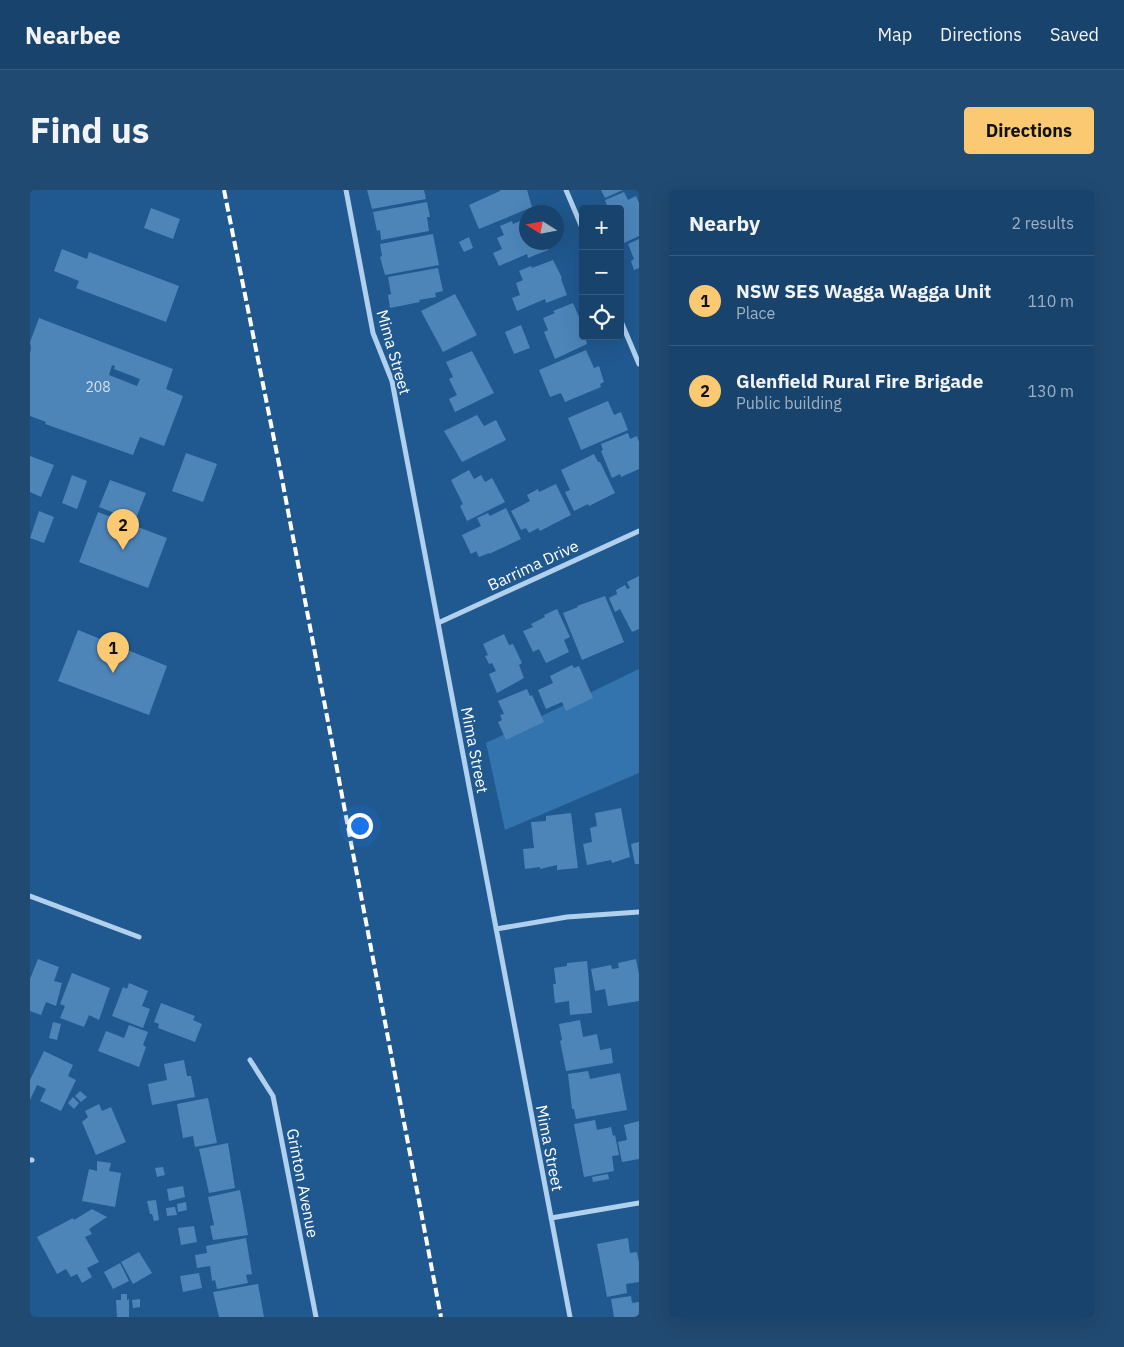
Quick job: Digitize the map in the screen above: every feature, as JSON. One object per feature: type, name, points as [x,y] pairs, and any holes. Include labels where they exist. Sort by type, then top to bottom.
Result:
[{"type":"street","name":"Mima Street","points":[[346,190],[373,333],[392,381],[570,1317]]},
{"type":"street","points":[[566,190],[579,221]]},
{"type":"street","points":[[624,328],[639,364]]},
{"type":"street","name":"Barrima Drive","points":[[438,623],[639,530]]},
{"type":"street","points":[[30,896],[138,937]]},
{"type":"street","points":[[496,929],[567,916],[639,912]]},
{"type":"street","name":"Grinton Avenue","points":[[250,1060],[273,1096],[316,1317]]},
{"type":"street","points":[[551,1218],[639,1202]]},
{"type":"shaded area","points":[[639,669],[639,773],[505,830],[486,743]]},
{"type":"building","points":[[367,190],[424,190],[426,199],[372,209]]},
{"type":"building","points":[[527,190],[531,205],[519,205],[519,212],[479,229],[469,205],[500,191]]},
{"type":"building","points":[[601,190],[623,190],[605,198]]},
{"type":"building","points":[[624,192],[628,200],[636,196],[639,203],[639,236],[624,243],[624,205],[607,205],[605,200]]},
{"type":"building","points":[[427,202],[430,217],[427,217],[429,231],[381,240],[380,230],[377,231],[373,212]]},
{"type":"building","points":[[151,208],[180,219],[173,239],[144,228]]},
{"type":"building","points":[[512,221],[513,224],[519,221],[519,250],[548,250],[528,258],[527,254],[499,266],[493,253],[502,249],[497,238],[504,235],[500,226]]},
{"type":"building","points":[[433,234],[439,265],[385,275],[380,257],[382,256],[380,244]]},
{"type":"building","points":[[469,237],[473,248],[464,252],[459,242]]},
{"type":"building","points":[[639,239],[639,268],[634,270],[631,261],[634,259],[628,244]]},
{"type":"building","points":[[62,249],[87,259],[89,252],[179,286],[166,322],[76,288],[79,281],[54,271]]},
{"type":"building","points":[[553,260],[562,278],[567,295],[546,303],[545,299],[517,311],[512,298],[520,295],[516,283],[523,280],[519,271]]},
{"type":"building","points":[[438,268],[443,291],[435,293],[436,297],[390,308],[388,295],[391,294],[388,277]]},
{"type":"building","points":[[455,294],[477,335],[443,352],[421,311]]},
{"type":"building","points":[[573,303],[579,317],[579,340],[586,340],[587,344],[555,359],[544,332],[548,330],[543,318],[555,313],[553,311]]},
{"type":"building","points":[[39,318],[173,369],[166,389],[183,396],[164,446],[140,437],[133,455],[45,424],[46,422],[30,416],[30,342]],"holes":[[[112,365],[115,366],[114,369],[140,379],[137,386],[109,375]]]},
{"type":"building","points":[[521,325],[530,348],[514,354],[505,332]]},
{"type":"building","points":[[586,350],[594,368],[599,366],[604,382],[600,384],[601,387],[565,402],[561,393],[550,397],[539,370]]},
{"type":"building","points":[[472,351],[494,393],[455,412],[449,399],[457,395],[449,379],[453,377],[446,362]]},
{"type":"building","points":[[608,401],[614,415],[621,412],[628,430],[581,450],[568,418]]},
{"type":"building","points":[[477,415],[484,426],[496,420],[506,440],[462,462],[444,431]]},
{"type":"building","points":[[628,433],[630,439],[637,436],[639,442],[639,469],[621,477],[620,474],[612,478],[601,451],[603,450],[601,444]]},
{"type":"building","points":[[186,453],[217,464],[203,502],[172,491]]},
{"type":"building","points":[[594,454],[615,493],[574,511],[565,492],[570,490],[561,470]]},
{"type":"building","points":[[30,456],[54,465],[41,497],[30,492]]},
{"type":"building","points":[[469,470],[474,479],[481,475],[485,482],[492,478],[505,502],[467,521],[460,506],[463,504],[451,480]]},
{"type":"building","points":[[72,475],[87,481],[77,509],[62,503]]},
{"type":"building","points":[[110,480],[146,493],[135,521],[99,507]]},
{"type":"building","points":[[556,484],[571,515],[540,531],[538,528],[529,533],[526,528],[521,530],[511,511],[530,501],[527,495],[538,489],[539,492]]},
{"type":"building","points":[[506,508],[521,539],[479,557],[476,551],[471,554],[462,535],[481,526],[477,518],[488,513],[490,516]]},
{"type":"building","points":[[39,511],[54,517],[44,543],[30,538]]},
{"type":"building","points":[[98,512],[167,538],[148,588],[79,562]]},
{"type":"building","points":[[639,576],[639,629],[632,632],[620,609],[615,612],[609,598],[617,594],[616,590],[625,585],[627,589],[630,588],[627,582]]},
{"type":"building","points":[[605,596],[624,642],[582,660],[563,613]]},
{"type":"building","points":[[557,609],[570,637],[564,640],[569,652],[546,663],[539,649],[533,652],[523,631],[533,627],[531,624]]},
{"type":"building","points":[[78,630],[167,666],[149,715],[58,681]]},
{"type":"building","points":[[504,634],[509,645],[513,644],[522,663],[519,665],[524,678],[497,693],[489,674],[496,671],[492,663],[489,664],[485,656],[488,655],[483,644]]},
{"type":"building","points":[[572,665],[574,668],[579,666],[593,698],[566,711],[562,702],[546,709],[538,690],[553,683],[550,676]]},
{"type":"building","points":[[527,689],[530,696],[532,695],[544,722],[506,740],[498,722],[502,720],[500,715],[504,714],[498,701]]},
{"type":"building","points":[[621,808],[630,857],[612,863],[611,860],[587,865],[583,844],[592,842],[590,828],[597,826],[595,813]]},
{"type":"building","points":[[571,813],[578,868],[557,870],[557,865],[540,869],[540,867],[525,869],[523,849],[534,848],[531,822],[546,821],[546,816]]},
{"type":"building","points":[[639,842],[639,864],[635,864],[631,844]]},
{"type":"building","points":[[38,959],[59,967],[54,981],[62,983],[56,1006],[46,1002],[41,1015],[30,1011],[30,979]]},
{"type":"building","points":[[636,959],[639,974],[639,1001],[608,1006],[605,989],[595,991],[591,969],[611,965],[612,969],[619,968],[618,963]]},
{"type":"building","points":[[587,961],[592,1013],[570,1015],[569,1001],[555,1003],[553,984],[556,984],[554,968],[567,966],[567,963]]},
{"type":"building","points":[[72,973],[110,988],[99,1020],[89,1015],[84,1027],[60,1018],[65,1006],[60,1004]]},
{"type":"building","points":[[129,983],[148,991],[142,1006],[150,1009],[143,1028],[112,1016],[123,987],[127,989]]},
{"type":"building","points":[[161,1003],[195,1016],[193,1020],[202,1024],[195,1042],[158,1028],[159,1024],[154,1022]]},
{"type":"building","points":[[580,1020],[583,1037],[597,1034],[600,1050],[611,1048],[613,1063],[566,1071],[560,1041],[562,1040],[559,1024]]},
{"type":"building","points":[[53,1022],[61,1024],[57,1040],[49,1038]]},
{"type":"building","points":[[129,1025],[148,1032],[143,1045],[146,1047],[139,1067],[98,1051],[106,1031],[124,1038]]},
{"type":"building","points":[[44,1051],[73,1065],[68,1076],[76,1080],[61,1111],[40,1101],[46,1089],[37,1085],[30,1100],[30,1080]]},
{"type":"building","points":[[184,1060],[187,1076],[191,1076],[195,1097],[152,1105],[148,1084],[167,1080],[164,1064]]},
{"type":"building","points":[[588,1071],[590,1079],[620,1073],[627,1110],[576,1119],[574,1109],[572,1109],[568,1074]]},
{"type":"building","points":[[80,1091],[87,1097],[81,1102],[75,1096]]},
{"type":"building","points":[[73,1097],[79,1103],[74,1109],[68,1103]]},
{"type":"building","points":[[208,1098],[217,1143],[195,1147],[193,1136],[183,1138],[177,1104]]},
{"type":"building","points":[[99,1104],[102,1111],[111,1107],[126,1142],[96,1155],[82,1122],[88,1117],[85,1111]]},
{"type":"building","points":[[595,1120],[597,1130],[611,1127],[613,1136],[615,1135],[619,1155],[612,1156],[614,1171],[584,1177],[574,1124]]},
{"type":"building","points":[[639,1121],[639,1159],[622,1162],[618,1142],[627,1140],[624,1125]]},
{"type":"building","points":[[228,1143],[235,1188],[209,1193],[199,1149]]},
{"type":"building","points":[[97,1161],[111,1163],[109,1171],[121,1173],[115,1207],[82,1201],[89,1169],[97,1171]]},
{"type":"building","points":[[163,1167],[165,1175],[157,1177],[155,1168]]},
{"type":"building","points":[[608,1174],[609,1179],[593,1182],[592,1177]]},
{"type":"building","points":[[183,1186],[185,1197],[169,1201],[167,1189]]},
{"type":"building","points":[[240,1190],[248,1235],[213,1240],[210,1226],[214,1225],[208,1197]]},
{"type":"building","points":[[156,1200],[159,1220],[154,1221],[147,1201]]},
{"type":"building","points":[[186,1202],[187,1210],[178,1212],[177,1204]]},
{"type":"building","points":[[175,1207],[177,1215],[167,1216],[166,1208]]},
{"type":"building","points":[[92,1209],[107,1217],[89,1229],[92,1234],[85,1237],[99,1262],[87,1268],[92,1277],[82,1283],[77,1274],[71,1277],[66,1269],[57,1274],[37,1237],[73,1218],[74,1220]]},
{"type":"building","points":[[194,1226],[197,1242],[181,1245],[178,1228]]},
{"type":"building","points":[[246,1238],[252,1274],[246,1275],[248,1283],[217,1289],[215,1280],[212,1281],[210,1266],[197,1268],[195,1255],[207,1253],[206,1246]]},
{"type":"building","points":[[628,1238],[630,1253],[637,1252],[639,1282],[626,1284],[627,1293],[607,1297],[597,1244]]},
{"type":"building","points":[[139,1252],[152,1273],[133,1284],[121,1262]]},
{"type":"building","points":[[120,1263],[129,1281],[113,1289],[104,1272]]},
{"type":"building","points":[[199,1273],[202,1288],[183,1292],[180,1276]]},
{"type":"building","points":[[258,1284],[264,1317],[219,1317],[213,1292]]},
{"type":"building","points":[[121,1294],[127,1294],[127,1300],[129,1299],[129,1317],[117,1317],[116,1300],[121,1300]]},
{"type":"building","points":[[631,1296],[632,1303],[639,1302],[639,1317],[614,1317],[611,1299]]},
{"type":"building","points":[[140,1299],[140,1307],[133,1308],[132,1300]]},
{"type":"railway","points":[[224,190],[281,474],[441,1317]]},
{"type":"place","name":"Glenfield Rural Fire Brigade","points":[[123,550]]},
{"type":"place","name":"NSW SES Wagga Wagga Unit","points":[[113,673]]}]
